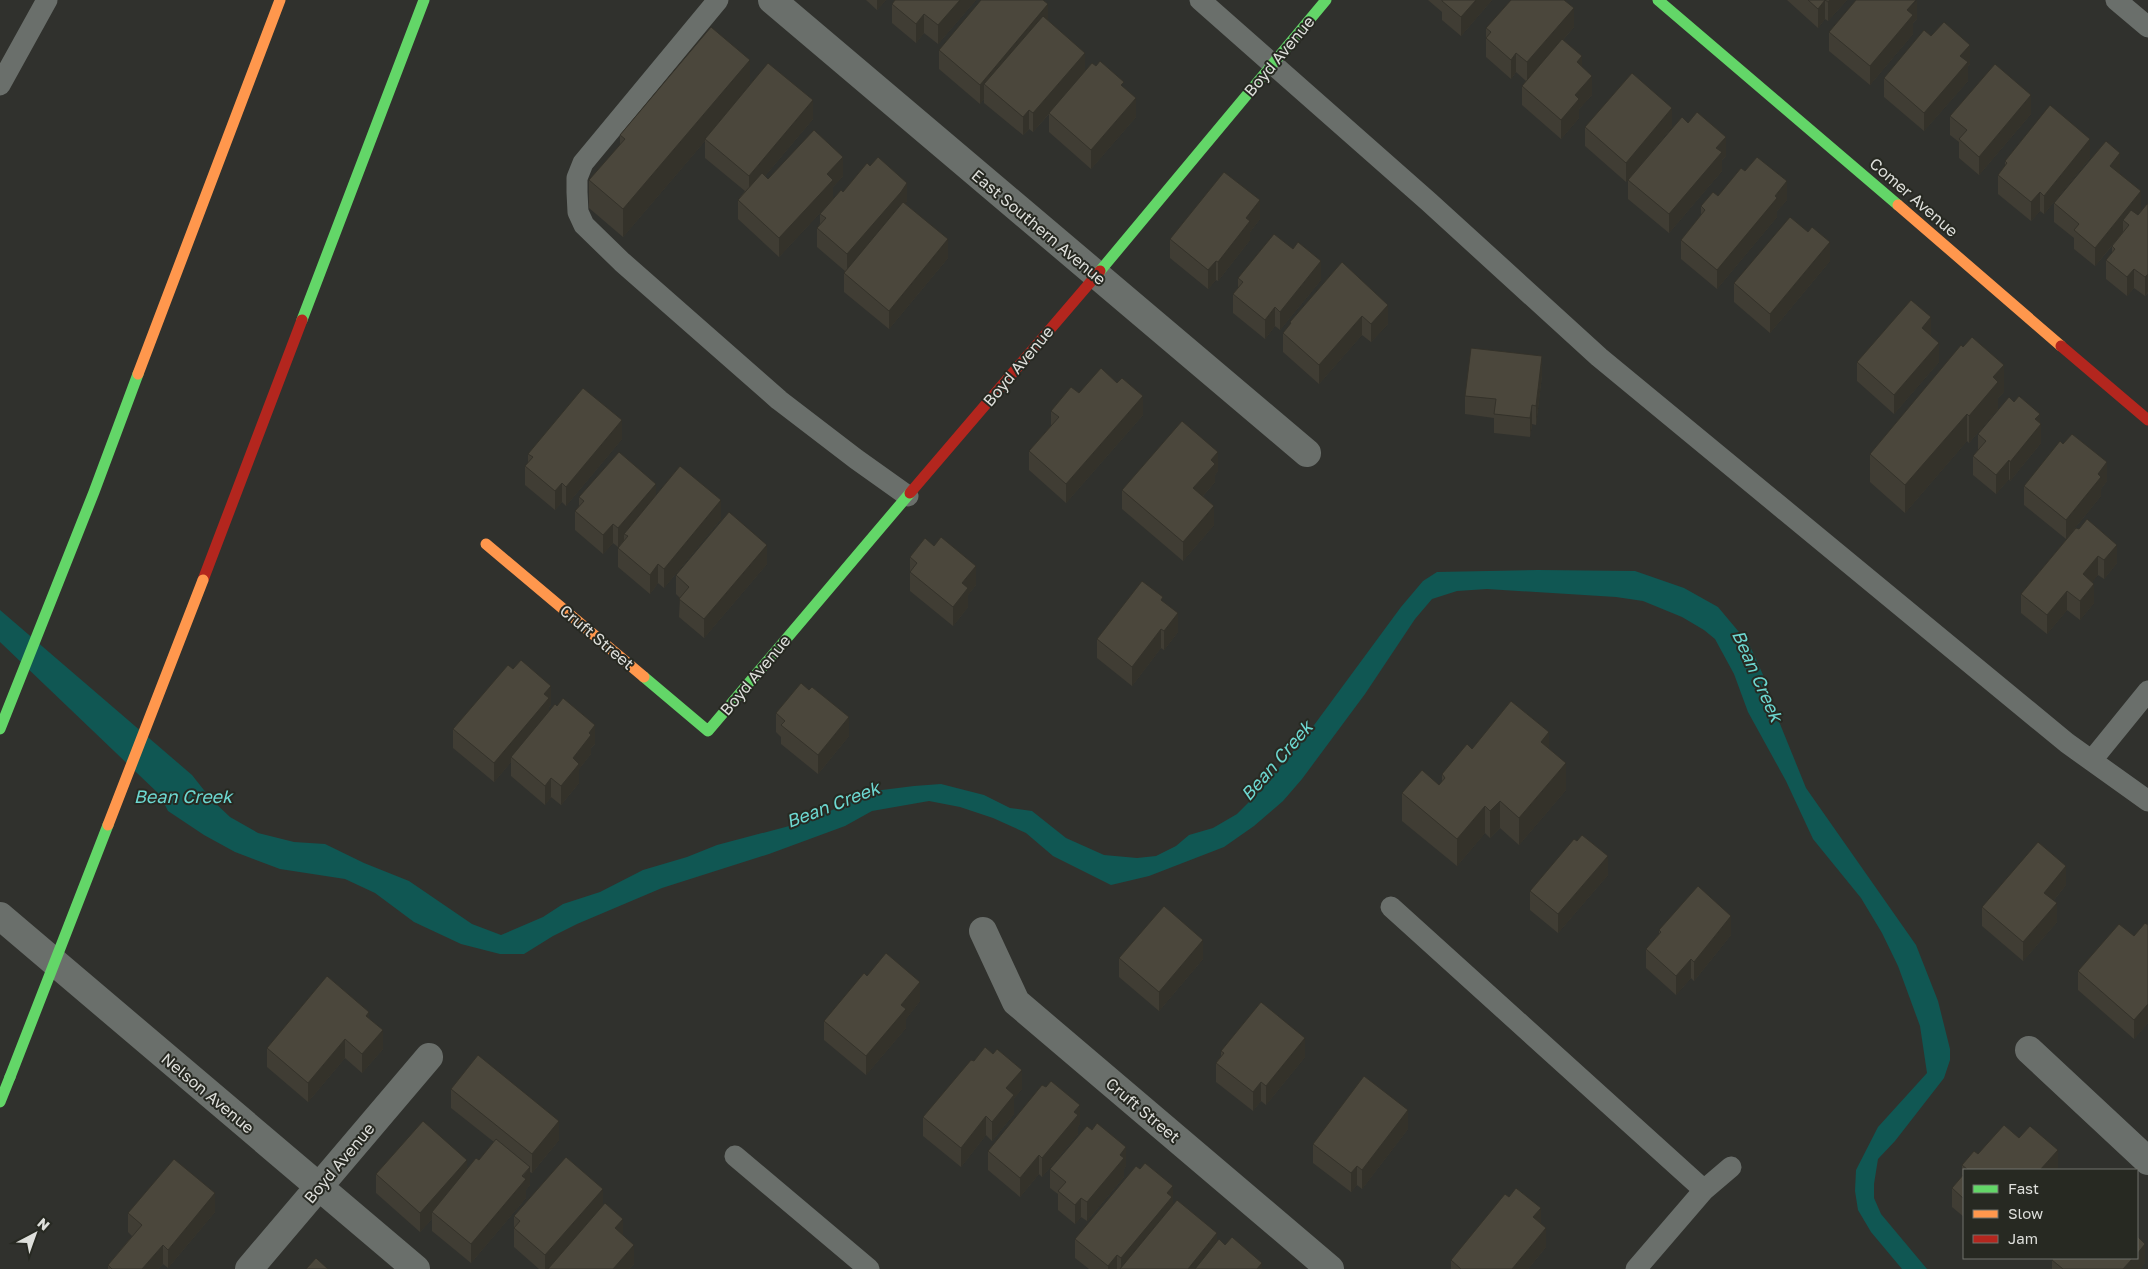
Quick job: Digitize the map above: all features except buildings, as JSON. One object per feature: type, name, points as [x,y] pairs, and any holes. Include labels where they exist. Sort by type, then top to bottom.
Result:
[{"type":"main road","points":[[0,729],[94,492],[185,247],[280,0]]},
{"type":"main road","points":[[0,1102],[203,580],[424,0]]},
{"type":"main road","name":"Boyd Avenue","points":[[708,730],[1096,275],[1326,0]]},
{"type":"main road","name":"Comer Avenue","points":[[1658,0],[2148,420]]},
{"type":"main road","name":"Cruft Street","points":[[486,544],[708,730]]},
{"type":"street","name":"East Southern Avenue","points":[[772,0],[1307,454]]},
{"type":"street","name":"Nelson Avenue","points":[[0,916],[416,1269]]},
{"type":"street","name":"Cruft Street","points":[[982,931],[1016,1002],[1330,1269]]},
{"type":"street","points":[[2029,1050],[2148,1161]]},
{"type":"street","name":"Boyd Avenue","points":[[249,1269],[429,1057]]},
{"type":"lane","points":[[0,85],[47,0]]},
{"type":"lane","points":[[718,0],[583,164],[577,178],[578,212],[584,225],[622,262],[779,400],[908,496]]},
{"type":"lane","points":[[1200,0],[1273,63],[1599,356],[1738,470],[1937,638],[2067,743],[2148,801]]},
{"type":"lane","points":[[2116,0],[2148,27]]},
{"type":"lane","points":[[2092,760],[2148,691]]},
{"type":"lane","points":[[1391,907],[1704,1190]]},
{"type":"lane","points":[[735,1156],[869,1269]]},
{"type":"lane","points":[[1636,1269],[1704,1190],[1730,1167]]},
{"type":"water","name":"Bean Creek","points":[[1635,571],[1684,588],[1718,607],[1749,644],[1764,677],[1774,709],[1806,788],[1916,945],[1938,1001],[1950,1049],[1950,1060],[1944,1078],[1895,1141],[1878,1159],[1874,1184],[1874,1198],[1881,1214],[1927,1269],[1902,1269],[1871,1232],[1858,1210],[1855,1191],[1856,1170],[1878,1127],[1927,1073],[1920,1026],[1898,966],[1882,933],[1861,898],[1813,839],[1786,781],[1748,712],[1734,674],[1715,639],[1682,617],[1643,601],[1616,597],[1487,589],[1457,591],[1432,599],[1415,619],[1365,694],[1302,779],[1283,801],[1254,826],[1224,847],[1149,876],[1111,885],[1053,856],[1026,833],[993,818],[960,807],[929,801],[872,811],[845,826],[769,854],[662,888],[577,924],[524,954],[500,954],[461,944],[414,922],[375,893],[345,879],[280,869],[235,852],[204,835],[168,811],[160,795],[0,642],[0,610],[192,775],[211,799],[230,817],[258,833],[294,842],[325,844],[364,863],[409,881],[472,924],[501,935],[543,917],[563,904],[600,892],[643,870],[687,857],[717,845],[808,821],[874,791],[914,786],[941,784],[984,795],[1010,808],[1032,811],[1066,838],[1104,855],[1137,858],[1156,856],[1176,846],[1189,835],[1213,828],[1237,814],[1257,794],[1306,736],[1401,607],[1423,581],[1437,572]]},
{"type":"traffic: fast","points":[[302,320],[424,0]]},
{"type":"traffic: fast","points":[[1100,271],[1326,0]]},
{"type":"traffic: fast","points":[[1658,0],[1898,205]]},
{"type":"traffic: fast","points":[[0,729],[94,492],[138,374]]},
{"type":"traffic: fast","points":[[644,677],[708,731],[910,493]]},
{"type":"traffic: fast","points":[[10,1077],[108,825]]},
{"type":"traffic: fast","points":[[0,1102],[10,1077]]},
{"type":"traffic: slow","points":[[138,374],[280,0]]},
{"type":"traffic: slow","points":[[1898,205],[2061,346]]},
{"type":"traffic: slow","points":[[486,544],[644,677]]},
{"type":"traffic: slow","points":[[108,825],[203,580]]},
{"type":"traffic: jam","points":[[910,493],[1100,271]]},
{"type":"traffic: jam","points":[[203,580],[302,320]]},
{"type":"traffic: jam","points":[[2061,346],[2148,420]]}]
